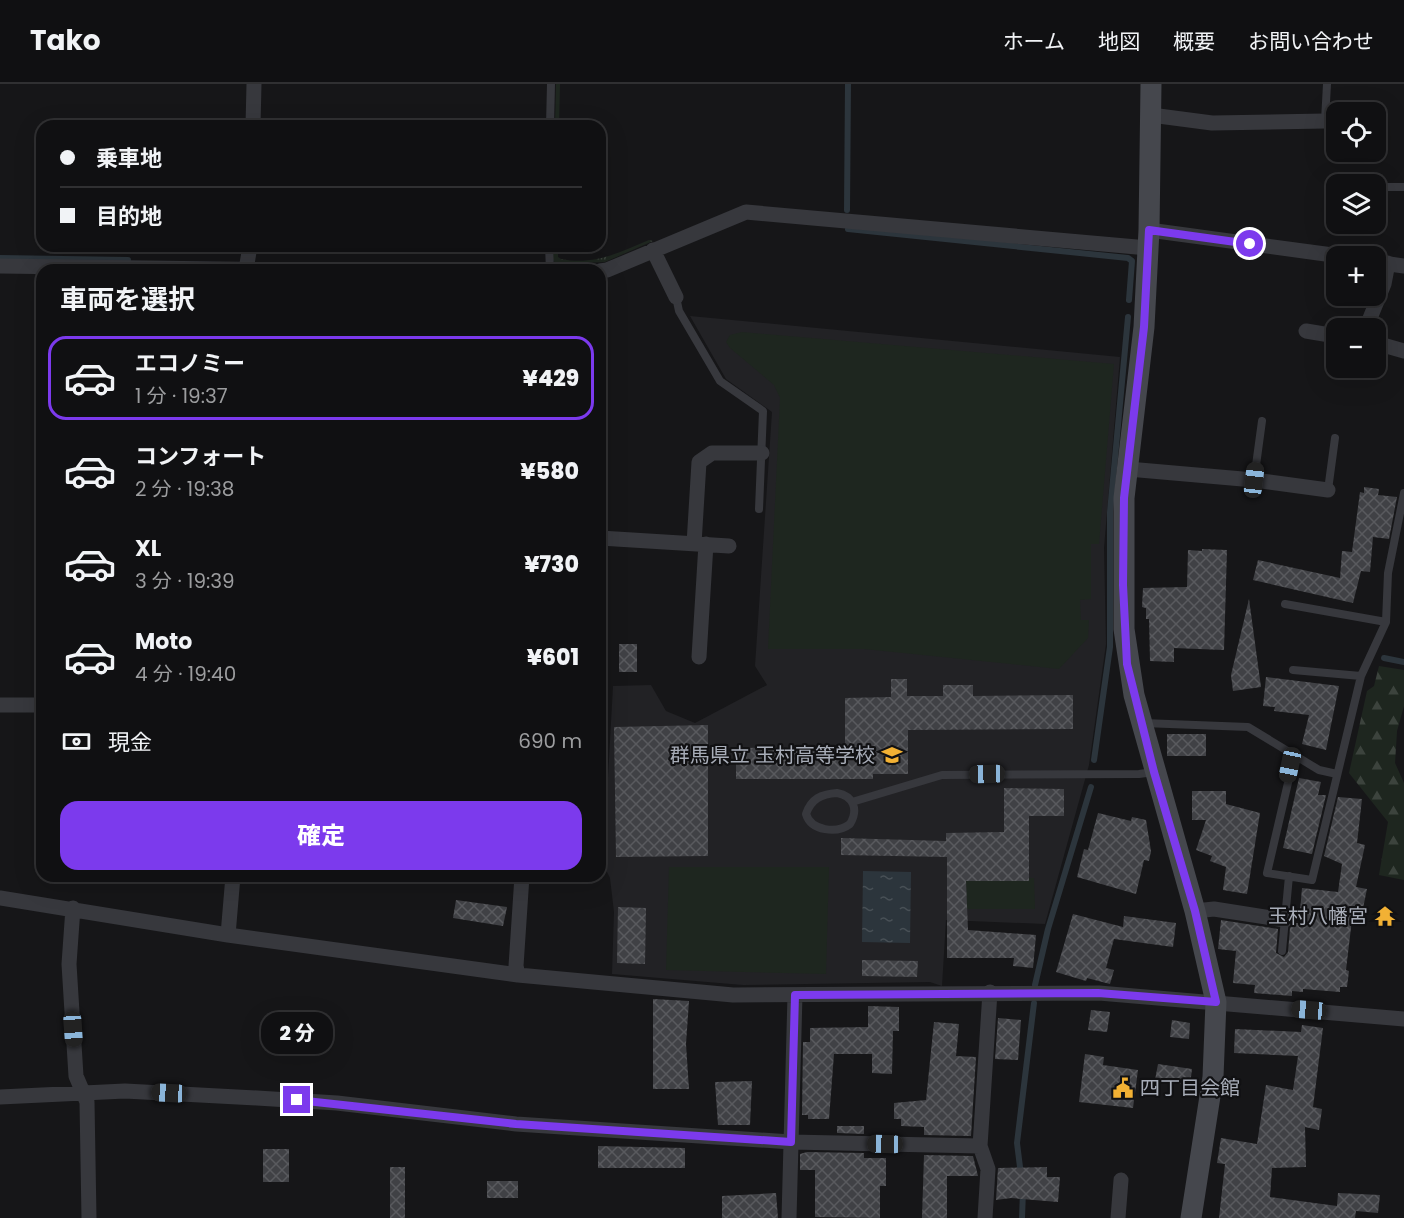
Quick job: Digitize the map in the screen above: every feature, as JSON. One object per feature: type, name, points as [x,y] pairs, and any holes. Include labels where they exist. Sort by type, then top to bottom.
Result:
[{"type":"street","points":[[253,120],[254,84]]},
{"type":"street","points":[[1151,84],[1144,327],[1123,524],[1124,629],[1127,664],[1141,723],[1195,911],[1216,1002],[1213,1077],[1191,1218]]},
{"type":"street","points":[[1151,115],[1212,123],[1325,121]]},
{"type":"street","points":[[606,270],[746,212],[1148,239],[1326,255]]},
{"type":"street","points":[[653,250],[676,297]]},
{"type":"street","points":[[1386,263],[1404,266]]},
{"type":"street","points":[[0,266],[36,267]]},
{"type":"street","points":[[1306,331],[1326,334]]},
{"type":"street","points":[[1386,346],[1404,351]]},
{"type":"street","points":[[699,657],[699,462],[712,453],[762,453]]},
{"type":"street","points":[[1128,469],[1254,480],[1328,490]]},
{"type":"street","points":[[606,538],[729,546]]},
{"type":"street","points":[[0,705],[36,705]]},
{"type":"street","points":[[228,935],[232,882]]},
{"type":"street","points":[[518,975],[516,966],[522,882]]},
{"type":"street","points":[[0,897],[228,935],[518,975],[733,995],[990,992],[1120,994],[1404,1018]]},
{"type":"street","points":[[72,908],[69,971],[76,1076],[87,1102],[89,1218]]},
{"type":"street","points":[[1195,911],[1214,909],[1285,920]]},
{"type":"street","points":[[985,1218],[988,1169],[980,1146],[990,992]]},
{"type":"street","points":[[789,1218],[795,995]]},
{"type":"street","points":[[0,1097],[125,1091],[337,1103],[516,1124],[791,1142],[980,1146]]},
{"type":"street","points":[[1118,1218],[1121,1179]]},
{"type":"lane","points":[[550,120],[551,84]]},
{"type":"lane","points":[[1325,121],[1327,84]]},
{"type":"lane","points":[[1386,188],[1404,187]]},
{"type":"lane","points":[[676,297],[679,310],[720,381],[763,411],[759,509]]},
{"type":"lane","points":[[1254,480],[1262,421]]},
{"type":"lane","points":[[1328,490],[1335,438]]},
{"type":"lane","points":[[1294,757],[1267,873],[1312,880],[1361,676],[1386,622],[1388,573],[1403,498]]},
{"type":"lane","points":[[1285,604],[1386,622]]},
{"type":"lane","points":[[1293,670],[1361,676]]},
{"type":"lane","points":[[1141,723],[1248,727],[1294,757],[1319,770],[1337,774]]},
{"type":"lane","points":[[852,802],[942,775],[1154,772]]},
{"type":"lane","points":[[827,794],[843,794],[852,802],[855,813],[846,827],[819,828],[812,825],[806,814],[813,801],[827,794]]},
{"type":"lane","points":[[1282,951],[1289,876]]},
{"type":"shaded area","points":[[690,316],[1120,357],[1104,548],[1106,644],[1089,765],[1045,924],[946,920],[942,986],[930,982],[743,985],[612,974],[614,912],[610,878],[606,870],[606,814],[613,686],[651,685],[666,711],[695,723],[767,685],[755,666],[772,412],[726,379]]},
{"type":"green space","points":[[556,84],[560,84],[559,120],[555,120]]},
{"type":"green space","points":[[649,240],[653,241],[605,262],[556,264],[553,260],[553,252],[558,252],[558,257],[561,259],[584,261],[606,257]]},
{"type":"green space","points":[[742,332],[1114,364],[1099,544],[1091,544],[1091,599],[1080,600],[1081,620],[1089,620],[1088,638],[1059,669],[864,649],[768,649],[780,398],[774,385],[730,348],[726,342],[730,335]]},
{"type":"green space","points":[[1379,666],[1404,670],[1404,706],[1397,731],[1395,763],[1404,783],[1404,880],[1379,875],[1388,822],[1349,773],[1367,691],[1374,686]]},
{"type":"green space","points":[[669,867],[829,867],[826,974],[666,970]]},
{"type":"green space","points":[[1029,878],[1034,878],[1035,909],[967,909],[966,881],[1029,881]]},
{"type":"water","points":[[863,871],[911,872],[910,943],[862,942]]},
{"type":"building","points":[[1364,487],[1379,489],[1378,495],[1397,497],[1389,539],[1373,537],[1370,572],[1361,571],[1353,603],[1253,580],[1258,560],[1340,578],[1342,551],[1352,552],[1360,492],[1364,493]]},
{"type":"building","points":[[1202,549],[1227,550],[1224,650],[1174,648],[1174,662],[1150,661],[1149,619],[1146,619],[1146,608],[1142,607],[1143,588],[1187,587],[1188,550],[1202,551]]},
{"type":"building","points":[[1249,599],[1261,687],[1233,691],[1231,675]]},
{"type":"building","points":[[619,644],[637,644],[637,672],[619,672]]},
{"type":"building","points":[[1266,677],[1339,686],[1326,750],[1302,744],[1309,715],[1274,711],[1275,707],[1263,706]]},
{"type":"building","points":[[891,679],[907,679],[907,696],[943,696],[943,685],[973,685],[973,696],[1073,695],[1073,729],[908,730],[908,774],[873,774],[873,779],[736,779],[736,748],[845,747],[845,698],[891,697]]},
{"type":"building","points":[[708,725],[708,856],[616,857],[614,727]]},
{"type":"building","points":[[1167,734],[1206,734],[1206,756],[1167,756]]},
{"type":"building","points":[[1299,778],[1321,782],[1318,795],[1326,795],[1312,854],[1283,848]]},
{"type":"building","points":[[1004,788],[1064,789],[1064,816],[1029,816],[1029,881],[966,881],[968,930],[1036,935],[1033,968],[1013,966],[1014,958],[947,958],[947,857],[841,855],[841,838],[946,841],[946,833],[1004,832]]},
{"type":"building","points":[[1192,791],[1226,791],[1226,804],[1260,813],[1247,894],[1223,890],[1226,867],[1210,861],[1212,856],[1196,850],[1206,820],[1192,820]]},
{"type":"building","points":[[1338,797],[1362,799],[1357,843],[1365,845],[1356,887],[1367,889],[1362,913],[1353,911],[1346,970],[1349,971],[1347,987],[1340,987],[1340,992],[1303,989],[1303,992],[1292,991],[1292,996],[1254,993],[1255,985],[1233,983],[1236,951],[1218,949],[1221,920],[1278,929],[1276,953],[1284,957],[1288,952],[1290,928],[1294,923],[1299,923],[1302,888],[1338,892],[1342,864],[1324,856]]},
{"type":"building","points":[[1098,813],[1131,821],[1132,817],[1146,820],[1151,851],[1149,861],[1144,860],[1136,894],[1077,877],[1084,849],[1088,850]]},
{"type":"building","points":[[456,900],[507,907],[503,926],[453,918]]},
{"type":"building","points":[[618,907],[646,908],[645,964],[617,963]]},
{"type":"building","points":[[1073,914],[1123,927],[1124,916],[1176,923],[1173,947],[1114,939],[1106,968],[1114,970],[1110,984],[1087,978],[1086,981],[1056,972]]},
{"type":"building","points":[[862,960],[918,961],[917,977],[862,976]]},
{"type":"building","points":[[653,999],[689,1001],[686,1044],[689,1089],[653,1089]]},
{"type":"building","points":[[868,1006],[899,1007],[899,1031],[893,1031],[892,1074],[872,1073],[872,1054],[834,1054],[829,1119],[808,1119],[808,1115],[802,1115],[803,1042],[810,1042],[810,1028],[868,1027]]},
{"type":"building","points":[[1091,1010],[1110,1012],[1107,1032],[1088,1030]]},
{"type":"building","points":[[998,1018],[1021,1020],[1018,1060],[995,1059]]},
{"type":"building","points":[[1172,1020],[1190,1023],[1189,1039],[1170,1037]]},
{"type":"building","points":[[934,1022],[959,1024],[956,1056],[976,1057],[971,1136],[924,1135],[924,1127],[901,1126],[901,1119],[894,1119],[894,1103],[926,1100]]},
{"type":"building","points":[[1302,1025],[1323,1028],[1313,1107],[1322,1109],[1319,1130],[1305,1127],[1306,1167],[1272,1168],[1270,1197],[1337,1206],[1338,1193],[1380,1195],[1378,1213],[1356,1211],[1355,1218],[1219,1218],[1225,1164],[1217,1163],[1221,1138],[1257,1144],[1266,1085],[1293,1090],[1298,1056],[1234,1053],[1235,1029],[1301,1032]]},
{"type":"building","points":[[1085,1054],[1104,1057],[1103,1065],[1138,1070],[1133,1108],[1079,1102]]},
{"type":"building","points":[[1158,1064],[1192,1069],[1190,1085],[1155,1080]]},
{"type":"building","points":[[752,1081],[750,1125],[718,1125],[715,1082]]},
{"type":"building","points":[[837,1126],[864,1126],[864,1134],[837,1133]]},
{"type":"building","points":[[598,1146],[685,1148],[685,1168],[598,1168]]},
{"type":"building","points":[[263,1149],[289,1149],[289,1182],[263,1182]]},
{"type":"building","points":[[807,1152],[864,1153],[864,1158],[886,1158],[886,1186],[880,1186],[880,1218],[815,1217],[815,1170],[800,1170],[800,1154]]},
{"type":"building","points":[[924,1155],[973,1156],[978,1176],[947,1176],[947,1218],[922,1218]]},
{"type":"building","points":[[390,1167],[405,1167],[405,1218],[390,1218]]},
{"type":"building","points":[[1047,1167],[1047,1177],[1060,1177],[1058,1202],[1011,1198],[996,1200],[998,1168]]},
{"type":"building","points":[[487,1181],[518,1181],[518,1198],[487,1198]]},
{"type":"building","points":[[776,1193],[778,1218],[722,1218],[722,1196]]},
{"type":"waterway","points":[[847,210],[848,84]]},
{"type":"waterway","points":[[848,229],[1128,258],[1132,261],[1129,300]]},
{"type":"waterway","points":[[0,258],[128,260]]},
{"type":"waterway","points":[[1094,760],[1110,647],[1110,512],[1128,317]]},
{"type":"waterway","points":[[1384,658],[1404,662]]},
{"type":"waterway","points":[[1035,985],[1048,929],[1091,787]]},
{"type":"waterway","points":[[1021,1175],[1017,1143],[1034,1003]]},
{"type":"waterway","points":[[1022,1218],[1023,1191]]},
{"type":"place","name":"群馬県立 玉村高等学校","points":[[892,755]]},
{"type":"place","name":"玉村八幡宮","points":[[1385,916]]},
{"type":"place","name":"四丁目会館","points":[[1123,1088]]},
{"type":"route","points":[[297,1100],[516,1124],[791,1142],[795,995],[1098,993],[1216,1002],[1195,911],[1154,772],[1127,664],[1123,585],[1124,498],[1144,327],[1149,230],[1250,244]]}]
